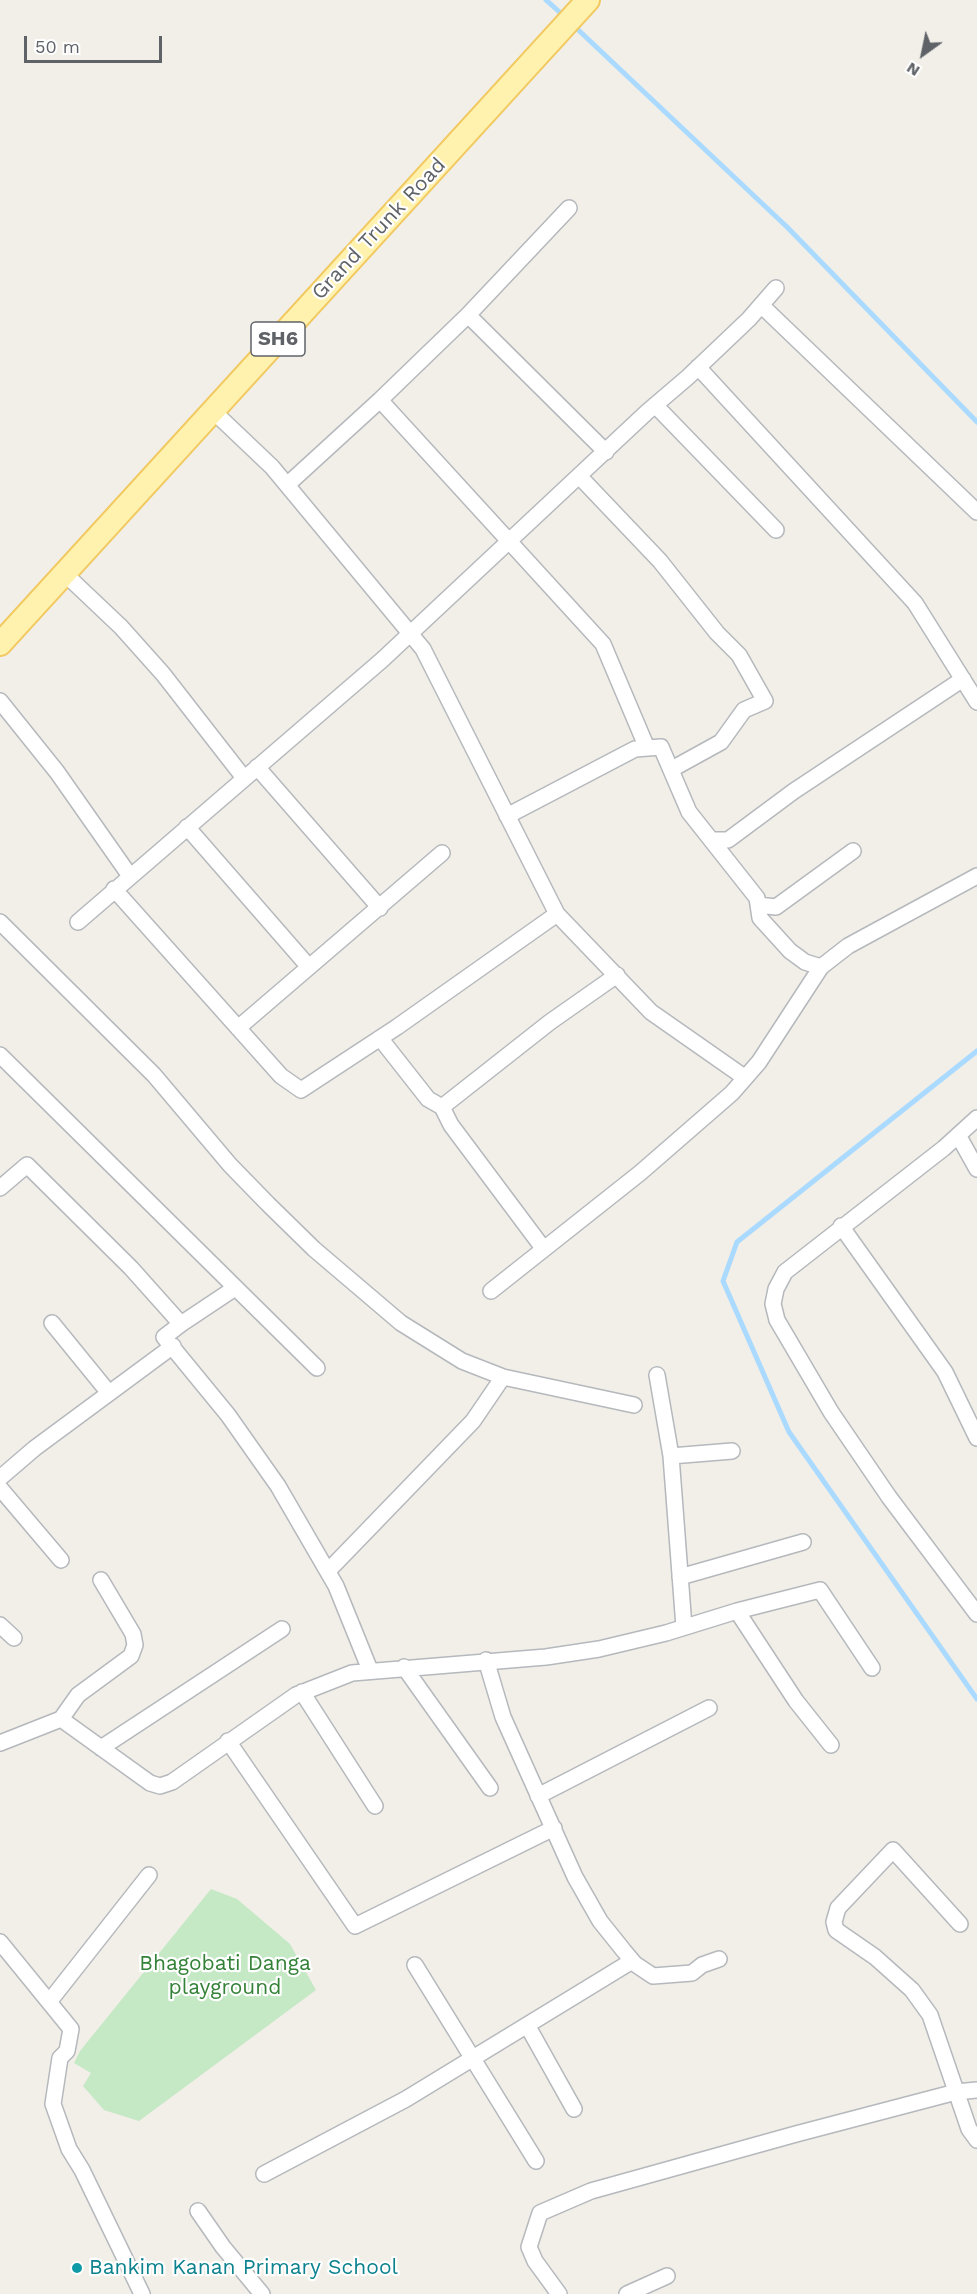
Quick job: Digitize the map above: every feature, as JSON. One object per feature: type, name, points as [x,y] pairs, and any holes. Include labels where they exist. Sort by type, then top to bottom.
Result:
[{"type":"main road","name":"Grand Trunk Road","points":[[0,644],[583,6]]},
{"type":"street","points":[[287,485],[468,315],[569,208]]},
{"type":"street","points":[[78,922],[410,633],[698,367],[776,288]]},
{"type":"street","points":[[761,305],[977,512]]},
{"type":"street","points":[[468,315],[606,452]]},
{"type":"street","points":[[698,367],[908,595],[977,702]]},
{"type":"street","points":[[380,400],[603,644],[647,747]]},
{"type":"street","points":[[655,405],[776,530]]},
{"type":"street","points":[[212,410],[272,467],[423,649],[557,914],[651,1012],[744,1077]]},
{"type":"street","points":[[580,477],[660,561],[717,633],[739,655],[765,701],[744,710],[721,742],[672,769]]},
{"type":"street","points":[[64,573],[121,627],[149,658],[188,704],[244,778]]},
{"type":"street","points":[[711,840],[728,840],[794,791],[963,679]]},
{"type":"street","points":[[0,701],[57,772],[130,876]]},
{"type":"street","points":[[507,816],[635,749],[661,747],[689,812],[757,898],[760,918],[770,932],[805,962],[821,967]]},
{"type":"street","points":[[257,767],[380,908]]},
{"type":"street","points":[[187,827],[309,967]]},
{"type":"street","points":[[758,905],[776,907],[853,851]]},
{"type":"street","points":[[238,1028],[380,908],[442,852]]},
{"type":"street","points":[[491,1291],[640,1173],[732,1093],[759,1062],[821,967],[848,946],[977,876]]},
{"type":"street","points":[[114,889],[281,1076],[301,1090],[380,1038],[557,914]]},
{"type":"street","points":[[0,922],[154,1075],[230,1165],[314,1249],[362,1293],[432,1344],[462,1361],[503,1377],[634,1405]]},
{"type":"street","points":[[442,1107],[550,1022],[617,975]]},
{"type":"street","points":[[380,1038],[428,1099],[442,1107],[451,1125],[543,1248]]},
{"type":"street","points":[[0,1054],[317,1368]]},
{"type":"street","points":[[977,1118],[785,1272],[776,1289],[773,1304],[777,1320],[807,1373],[861,1459],[977,1614]]},
{"type":"street","points":[[958,1135],[977,1169]]},
{"type":"street","points":[[0,1188],[27,1165],[131,1268],[181,1324]]},
{"type":"street","points":[[841,1226],[945,1371],[977,1438]]},
{"type":"street","points":[[235,1288],[164,1337],[228,1415],[278,1486],[328,1571],[370,1670]]},
{"type":"street","points":[[52,1323],[110,1393]]},
{"type":"street","points":[[0,1478],[34,1448],[173,1346]]},
{"type":"street","points":[[657,1375],[670,1456],[684,1627]]},
{"type":"street","points":[[328,1571],[473,1421],[503,1377]]},
{"type":"street","points":[[670,1456],[732,1451]]},
{"type":"street","points":[[0,1488],[61,1560]]},
{"type":"street","points":[[680,1577],[803,1542]]},
{"type":"street","points":[[0,1743],[61,1719],[78,1695],[131,1656],[135,1645],[133,1634],[100,1580]]},
{"type":"street","points":[[61,1719],[150,1783],[160,1786],[172,1782],[228,1741],[302,1692],[352,1673],[486,1660],[546,1657],[599,1649],[820,1590],[872,1668]]},
{"type":"street","points":[[737,1611],[796,1701],[831,1745]]},
{"type":"street","points":[[0,1625],[14,1638]]},
{"type":"street","points":[[101,1748],[282,1629]]},
{"type":"street","points":[[486,1660],[503,1717],[575,1877],[600,1921],[632,1961],[653,1976],[692,1973],[702,1965],[719,1959]]},
{"type":"street","points":[[404,1667],[490,1788]]},
{"type":"street","points":[[302,1692],[375,1806]]},
{"type":"street","points":[[538,1796],[710,1708]]},
{"type":"street","points":[[228,1741],[355,1926],[554,1828]]},
{"type":"street","points":[[960,1924],[893,1850],[838,1908],[834,1922],[836,1930],[895,1974],[912,1990],[930,2015],[969,2129],[977,2140]]},
{"type":"street","points":[[49,2002],[149,1875]]},
{"type":"street","points":[[0,1942],[71,2029],[67,2051],[60,2058],[53,2104],[69,2149],[82,2170],[142,2294]]},
{"type":"street","points":[[264,2174],[406,2099],[632,1961]]},
{"type":"street","points":[[415,1965],[536,2161]]},
{"type":"street","points":[[527,2025],[574,2109]]},
{"type":"street","points":[[559,2294],[535,2261],[529,2247],[540,2213],[591,2191],[956,2092],[977,2090]]},
{"type":"street","points":[[198,2211],[223,2247],[262,2294]]},
{"type":"street","points":[[627,2294],[667,2276]]},
{"type":"green space","name":"Bhagobati Danga playground","points":[[211,1889],[237,1899],[290,1944],[316,1990],[139,2121],[104,2110],[83,2086],[91,2073],[74,2063],[80,2051]]},
{"type":"waterway","points":[[546,0],[565,17]]},
{"type":"waterway","points":[[572,24],[787,227],[977,422]]},
{"type":"waterway","points":[[977,1051],[737,1242],[723,1281],[789,1432],[977,1699]]},
{"type":"place","name":"Bankim Kanan Primary School","points":[[77,2268]]}]
